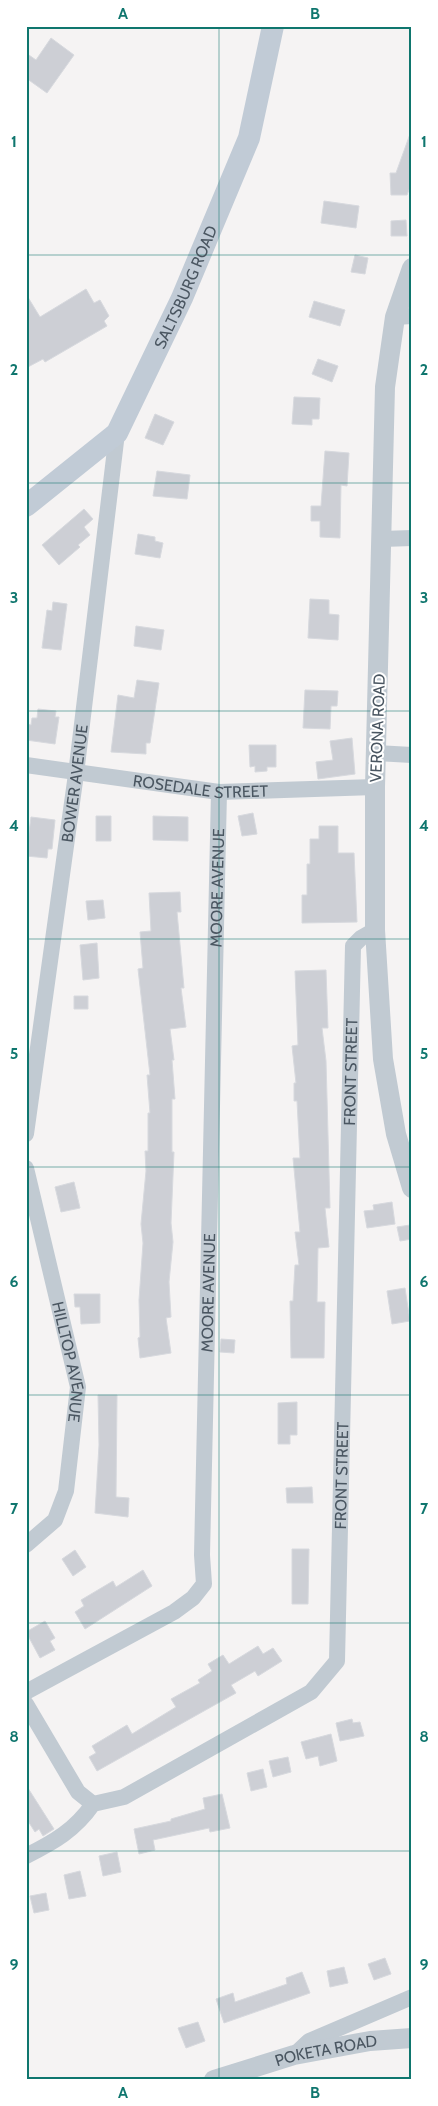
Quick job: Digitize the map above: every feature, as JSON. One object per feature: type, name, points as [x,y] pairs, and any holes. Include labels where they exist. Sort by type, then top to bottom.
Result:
[{"type":"main road","name":"SALTSBURG ROAD","points":[[26,506],[117,434],[182,298],[249,138],[273,26]]},
{"type":"street","name":"VERONA ROAD","points":[[412,268],[404,317],[385,387],[375,787],[375,930],[383,1059],[396,1134],[412,1188]]},
{"type":"street","name":"BOWER AVENUE","points":[[26,1134],[76,774],[117,434]]},
{"type":"street","points":[[382,539],[412,538]]},
{"type":"street","points":[[376,753],[412,755]]},
{"type":"street","name":"ROSEDALE STREET","points":[[26,765],[76,774],[219,792],[375,787]]},
{"type":"street","name":"MOORE AVENUE","points":[[26,1692],[174,1612],[194,1598],[204,1584],[202,1555],[219,792]]},
{"type":"street","name":"FRONT STREET","points":[[93,1804],[124,1797],[311,1692],[337,1661],[353,946],[361,938],[375,930]]},
{"type":"street","name":"HILLTOP AVENUE","points":[[26,1168],[78,1386],[66,1491],[55,1520],[26,1545]]},
{"type":"street","points":[[26,1704],[78,1792],[93,1804],[80,1821],[60,1838],[26,1856]]},
{"type":"street","points":[[294,2055],[309,2041],[412,1997]]},
{"type":"street","name":"POKETA ROAD","points":[[214,2080],[294,2055],[370,2041],[412,2038]]},
{"type":"building","points":[[51,38],[74,55],[47,93],[26,78],[26,53],[36,60]]},
{"type":"building","points":[[410,134],[412,134],[412,182],[407,195],[391,195],[390,173],[396,173]]},
{"type":"building","points":[[324,201],[359,206],[356,228],[321,223]]},
{"type":"building","points":[[406,220],[407,236],[391,236],[391,221]]},
{"type":"building","points":[[355,255],[368,258],[365,274],[351,272]]},
{"type":"building","points":[[86,289],[94,303],[100,300],[109,316],[104,321],[107,326],[45,362],[43,359],[26,368],[26,294],[40,317]]},
{"type":"building","points":[[314,301],[345,310],[340,326],[309,317]]},
{"type":"building","points":[[318,359],[338,366],[332,382],[312,374]]},
{"type":"building","points":[[294,397],[320,398],[319,419],[312,419],[312,425],[292,424]]},
{"type":"building","points":[[155,414],[174,422],[163,445],[145,438]]},
{"type":"building","points":[[325,451],[349,453],[347,486],[341,485],[340,538],[320,537],[320,521],[311,521],[311,506],[321,506]]},
{"type":"building","points":[[157,471],[190,475],[187,499],[153,496]]},
{"type":"building","points":[[84,509],[93,519],[84,527],[90,535],[78,545],[80,547],[59,565],[42,545]]},
{"type":"building","points":[[138,534],[155,537],[155,541],[163,543],[160,558],[135,554]]},
{"type":"building","points":[[310,599],[329,600],[329,614],[339,615],[338,640],[308,638]]},
{"type":"building","points":[[53,602],[67,604],[61,650],[42,648],[47,610],[52,611]]},
{"type":"building","points":[[136,626],[164,630],[161,650],[134,646]]},
{"type":"building","points":[[137,680],[159,683],[150,743],[146,743],[146,754],[111,752],[118,695],[134,698]]},
{"type":"building","points":[[305,690],[338,691],[337,706],[331,706],[330,729],[303,728]]},
{"type":"building","points":[[38,709],[56,711],[55,717],[59,717],[55,744],[26,740],[26,724],[31,725],[32,718],[37,718]]},
{"type":"building","points":[[352,738],[355,774],[318,779],[316,762],[333,760],[330,741]]},
{"type":"building","points":[[249,745],[276,745],[276,767],[267,767],[267,771],[255,772],[255,766],[250,767]]},
{"type":"building","points":[[253,813],[257,834],[242,836],[238,816]]},
{"type":"building","points":[[96,816],[111,816],[111,841],[96,841]]},
{"type":"building","points":[[153,816],[188,817],[188,841],[153,840]]},
{"type":"building","points":[[31,817],[55,820],[52,849],[48,849],[47,858],[26,856]]},
{"type":"building","points":[[319,826],[338,826],[338,853],[354,853],[357,922],[302,923],[302,895],[307,895],[307,864],[310,864],[310,839],[319,839]]},
{"type":"building","points":[[180,892],[181,912],[177,912],[184,988],[181,988],[186,1027],[170,1029],[174,1060],[172,1060],[175,1099],[172,1099],[172,1152],[174,1152],[171,1223],[173,1242],[169,1282],[171,1317],[166,1318],[171,1353],[140,1358],[138,1338],[140,1337],[139,1300],[143,1243],[141,1224],[146,1171],[145,1151],[148,1151],[148,1113],[150,1113],[147,1075],[150,1075],[138,969],[143,968],[140,932],[151,931],[149,893]]},
{"type":"building","points":[[103,900],[105,918],[88,920],[86,901]]},
{"type":"building","points":[[97,943],[99,978],[83,980],[80,945]]},
{"type":"building","points":[[326,970],[328,1028],[322,1028],[326,1061],[330,1208],[325,1208],[329,1247],[318,1248],[317,1302],[325,1302],[324,1358],[291,1358],[290,1301],[293,1301],[295,1265],[299,1265],[295,1232],[300,1232],[293,1158],[300,1158],[297,1101],[294,1101],[294,1083],[296,1083],[292,1046],[298,1045],[295,971]]},
{"type":"building","points":[[74,996],[88,996],[88,1009],[74,1009]]},
{"type":"building","points":[[74,1182],[80,1208],[61,1212],[55,1187]]},
{"type":"building","points":[[392,1202],[395,1224],[367,1228],[364,1211],[374,1210],[373,1205]]},
{"type":"building","points":[[410,1225],[412,1239],[400,1241],[397,1227]]},
{"type":"building","points":[[405,1288],[410,1321],[392,1324],[387,1291]]},
{"type":"building","points":[[74,1294],[100,1294],[100,1323],[81,1324],[80,1307],[75,1307]]},
{"type":"building","points":[[221,1339],[235,1340],[234,1353],[220,1352]]},
{"type":"building","points":[[98,1395],[117,1395],[116,1497],[129,1498],[128,1517],[95,1513],[99,1445]]},
{"type":"building","points":[[297,1402],[297,1435],[290,1435],[290,1444],[278,1444],[278,1403]]},
{"type":"building","points":[[312,1487],[313,1503],[287,1503],[286,1488]]},
{"type":"building","points":[[292,1549],[309,1549],[308,1604],[292,1604]]},
{"type":"building","points":[[75,1550],[86,1567],[73,1576],[62,1559]]},
{"type":"building","points":[[143,1570],[152,1586],[85,1629],[75,1612],[84,1606],[81,1600],[113,1581],[116,1587]]},
{"type":"building","points":[[45,1621],[55,1638],[50,1641],[55,1650],[40,1658],[26,1632]]},
{"type":"building","points":[[258,1646],[263,1654],[273,1648],[282,1661],[258,1676],[255,1671],[231,1685],[236,1693],[97,1771],[89,1757],[96,1753],[92,1746],[127,1725],[132,1734],[176,1707],[171,1699],[200,1683],[198,1680],[212,1671],[208,1664],[223,1655],[229,1664]]},
{"type":"building","points":[[352,1719],[353,1723],[360,1722],[364,1736],[340,1741],[336,1723]]},
{"type":"building","points":[[331,1734],[337,1761],[320,1766],[318,1756],[306,1759],[301,1742]]},
{"type":"building","points":[[288,1757],[291,1772],[273,1777],[269,1761]]},
{"type":"building","points":[[263,1769],[267,1787],[251,1791],[247,1773]]},
{"type":"building","points":[[26,1785],[54,1829],[43,1836],[39,1829],[35,1832],[26,1818]]},
{"type":"building","points":[[222,1794],[230,1828],[210,1832],[209,1828],[153,1840],[155,1850],[139,1854],[134,1829],[171,1821],[171,1819],[205,1809],[203,1798]]},
{"type":"building","points":[[117,1852],[121,1872],[103,1876],[99,1856]]},
{"type":"building","points":[[80,1871],[86,1896],[69,1899],[64,1875]]},
{"type":"building","points":[[46,1893],[49,1910],[34,1913],[30,1896]]},
{"type":"building","points":[[385,1958],[391,1974],[374,1980],[368,1964]]},
{"type":"building","points":[[344,1967],[348,1983],[330,1987],[327,1971]]},
{"type":"building","points":[[302,1972],[310,1993],[224,2023],[216,1999],[233,1993],[235,2002],[287,1984],[286,1978]]},
{"type":"building","points":[[198,2022],[205,2041],[186,2048],[178,2028]]}]
